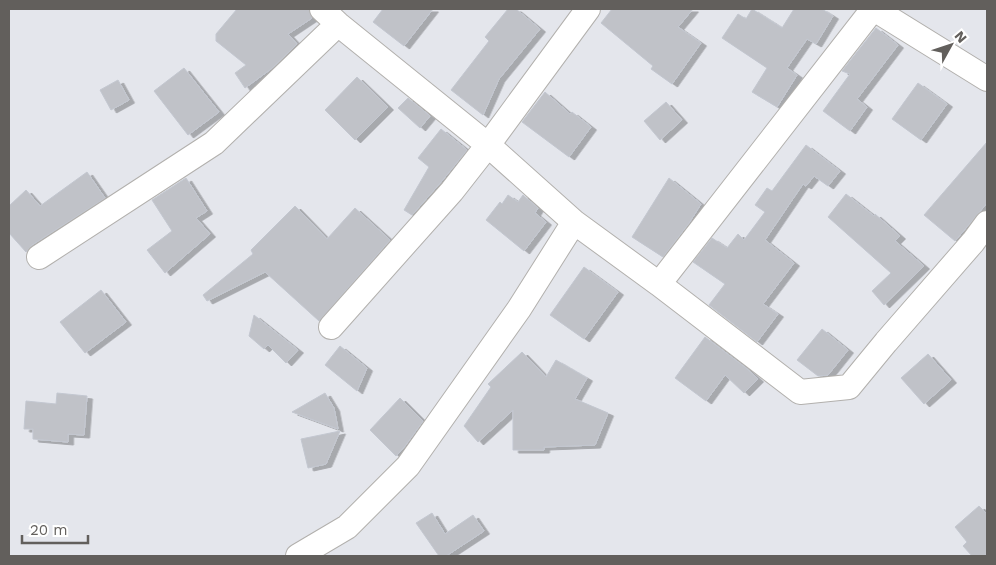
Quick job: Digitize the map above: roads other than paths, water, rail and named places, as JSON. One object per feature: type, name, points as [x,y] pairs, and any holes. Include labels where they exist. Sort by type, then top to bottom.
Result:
[{"type":"street","points":[[332,327],[452,191],[588,9]]},
{"type":"street","points":[[659,284],[873,9],[987,79]]},
{"type":"street","points":[[39,257],[214,142],[330,16],[488,145],[574,222],[659,284],[800,392],[849,387],[987,223]]},
{"type":"street","points":[[298,556],[347,527],[408,466],[519,309],[574,222]]}]
